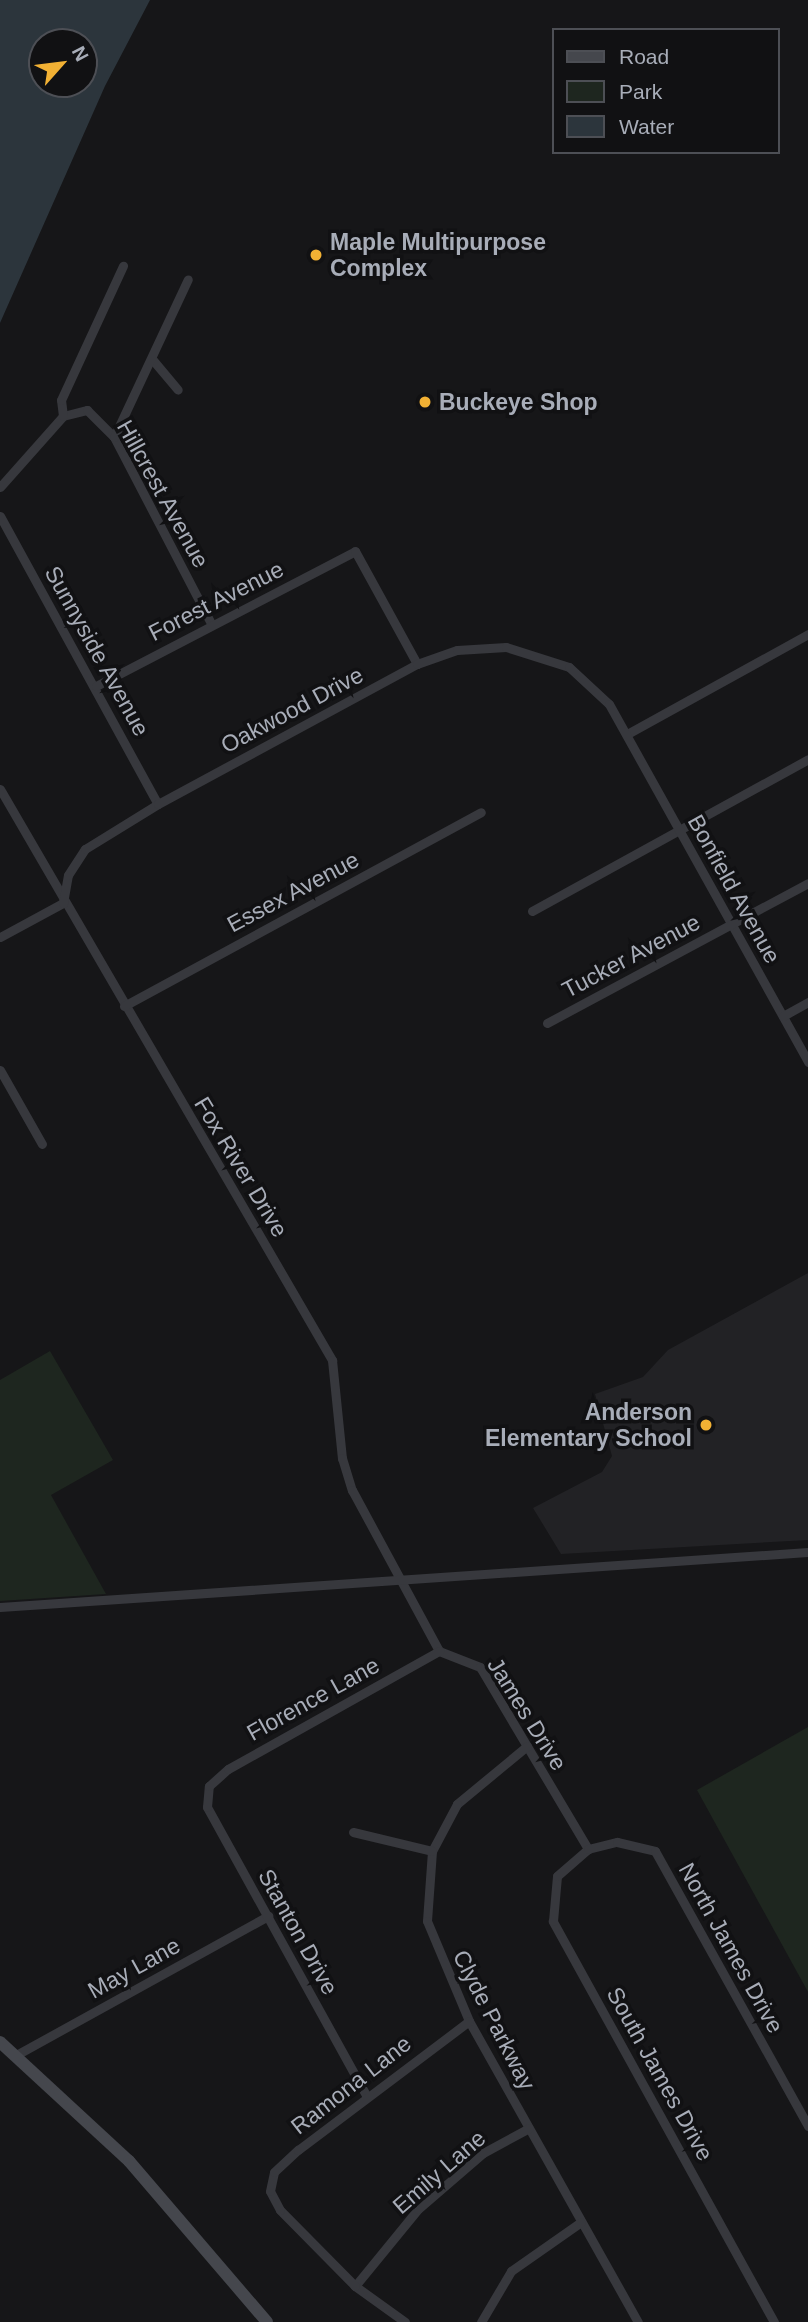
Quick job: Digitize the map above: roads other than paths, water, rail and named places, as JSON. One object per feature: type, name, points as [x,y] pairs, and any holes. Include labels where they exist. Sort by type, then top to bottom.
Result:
[{"type":"main road","points":[[0,2042],[18,2054],[129,2161],[267,2322]]},
{"type":"street","points":[[0,487],[63,416],[61,400],[123,265]]},
{"type":"street","points":[[114,437],[188,279]]},
{"type":"street","points":[[152,359],[178,390]]},
{"type":"street","name":"Hillcrest Avenue","points":[[63,416],[87,410],[114,437],[211,623]]},
{"type":"street","name":"Sunnyside Avenue","points":[[0,516],[96,686],[158,804]]},
{"type":"street","name":"Forest Avenue","points":[[96,686],[211,623],[355,551],[417,664]]},
{"type":"street","points":[[629,733],[808,634]]},
{"type":"street","name":"Oakwood Drive","points":[[63,903],[68,875],[85,849],[158,804],[417,664],[473,648],[541,654],[582,676],[629,733]]},
{"type":"street","name":"Bonfield Avenue","points":[[629,733],[679,830],[808,1062]]},
{"type":"street","points":[[532,911],[808,759]]},
{"type":"street","name":"Fox River Drive","points":[[0,789],[63,903],[332,1360],[342,1458],[401,1580]]},
{"type":"street","name":"Essex Avenue","points":[[124,1006],[481,813]]},
{"type":"street","name":"Tucker Avenue","points":[[547,1023],[808,883]]},
{"type":"street","points":[[0,937],[63,903]]},
{"type":"street","points":[[783,1016],[808,1002]]},
{"type":"street","points":[[0,1070],[42,1144]]},
{"type":"street","points":[[0,1607],[808,1552]]},
{"type":"street","points":[[401,1580],[439,1651]]},
{"type":"street","name":"James Drive","points":[[439,1651],[480,1667],[588,1849]]},
{"type":"street","name":"Florence Lane","points":[[209,1786],[228,1769],[439,1651]]},
{"type":"street","name":"Clyde Parkway","points":[[527,1746],[457,1804],[432,1851],[427,1921],[469,2021],[638,2322]]},
{"type":"street","name":"Stanton Drive","points":[[209,1786],[207,1807],[366,2095]]},
{"type":"street","points":[[354,1832],[432,1851]]},
{"type":"street","name":"North James Drive","points":[[588,1849],[617,1842],[655,1851],[808,2126]]},
{"type":"street","name":"South James Drive","points":[[588,1849],[557,1876],[553,1921],[774,2322]]},
{"type":"street","name":"May Lane","points":[[18,2054],[268,1916]]},
{"type":"street","name":"Ramona Lane","points":[[355,2286],[280,2210],[270,2190],[274,2172],[366,2095],[469,2021]]},
{"type":"street","name":"Emily Lane","points":[[355,2286],[418,2209],[483,2153],[529,2128]]},
{"type":"street","points":[[481,2322],[511,2271],[581,2222]]},
{"type":"street","points":[[355,2286],[405,2322]]},
{"type":"water","points":[[0,0],[150,0],[105,86],[0,323]]},
{"type":"place","name":"Maple Multipurpose Complex","points":[[316,255]]},
{"type":"place","name":"Buckeye Shop","points":[[425,402]]},
{"type":"place","name":"Anderson Elementary School","points":[[706,1425]]}]
